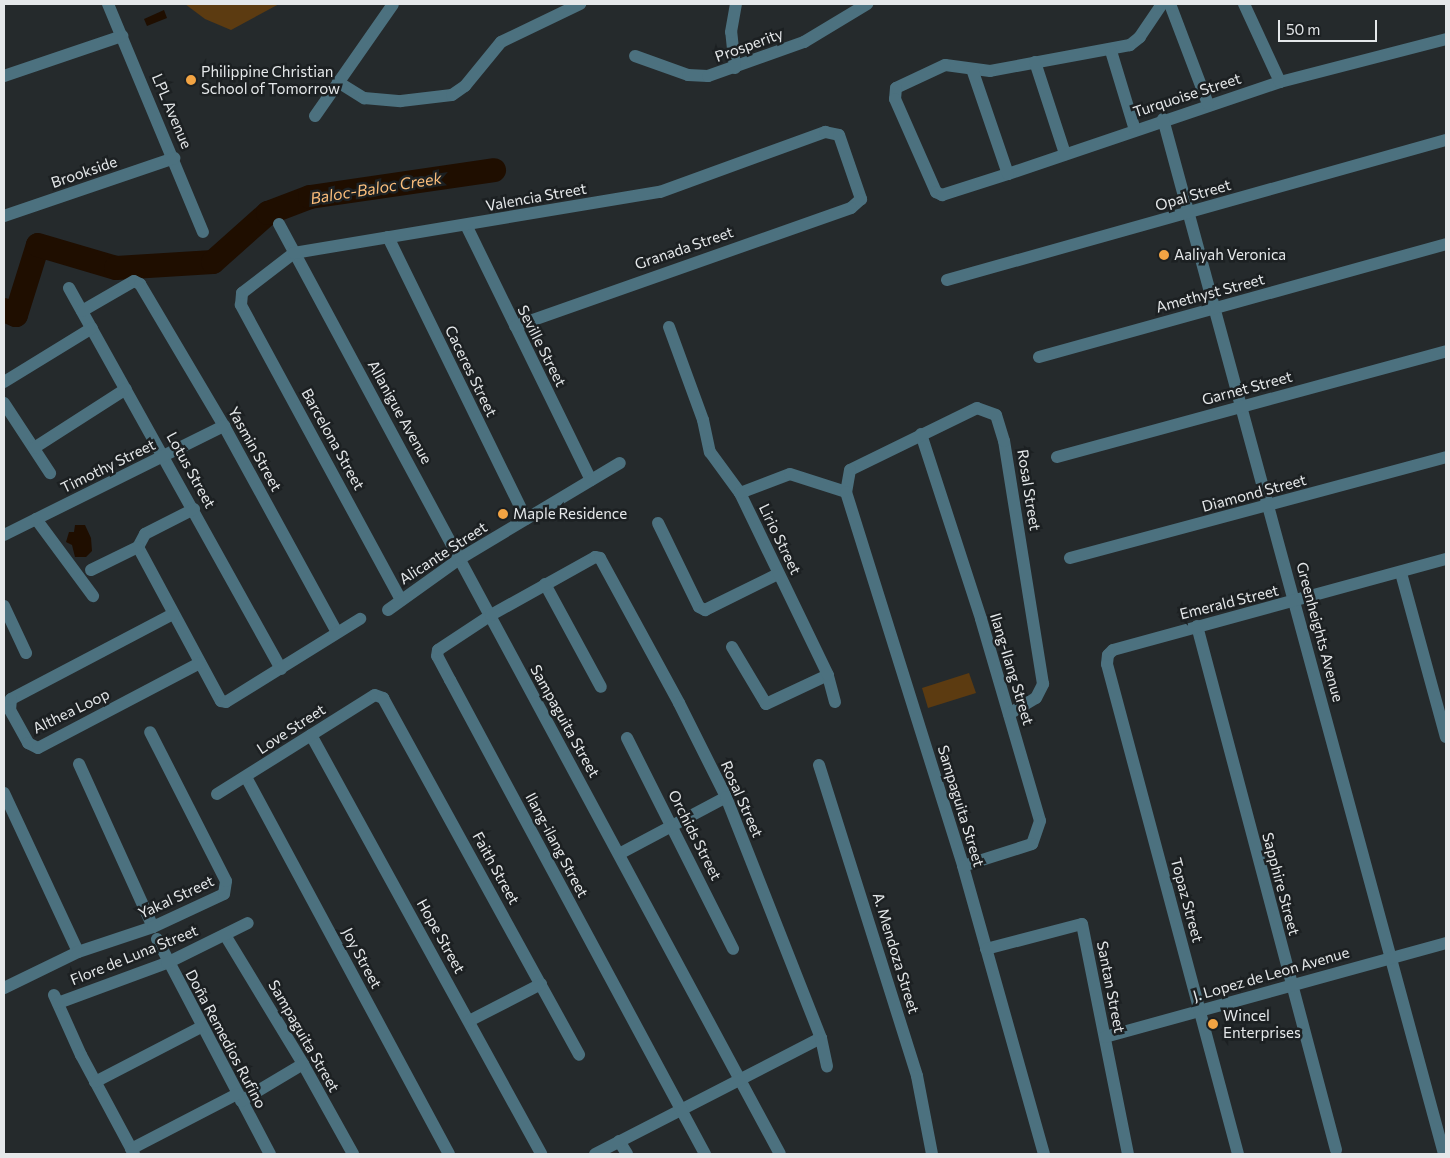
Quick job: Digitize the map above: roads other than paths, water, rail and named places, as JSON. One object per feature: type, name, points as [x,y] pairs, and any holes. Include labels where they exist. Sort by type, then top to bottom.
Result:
[{"type":"street","name":"LPL Avenue","points":[[108,4],[174,158],[203,232]]},
{"type":"street","points":[[315,116],[393,4]]},
{"type":"street","points":[[338,82],[364,98],[401,101],[452,95],[465,86],[501,42],[580,4]]},
{"type":"street","points":[[735,68],[731,32],[736,4]]},
{"type":"street","name":"Prosperity","points":[[635,56],[688,75],[708,76],[804,42],[866,4]]},
{"type":"street","points":[[1008,174],[972,69],[990,71],[1035,62],[1111,51],[1130,45],[1140,37],[1162,4]]},
{"type":"street","points":[[1170,4],[1208,104]]},
{"type":"street","points":[[1249,5],[1280,82]]},
{"type":"street","points":[[4,76],[122,36]]},
{"type":"street","name":"Turquoise Street","points":[[972,69],[945,65],[916,76],[896,88],[894,93],[936,192],[942,195],[1208,104],[1280,82],[1446,39]]},
{"type":"street","points":[[1111,51],[1134,130]]},
{"type":"street","points":[[1035,62],[1065,154]]},
{"type":"street","name":"Greenheights Avenue","points":[[1163,119],[1444,1154]]},
{"type":"street","name":"Valencia Street","points":[[242,293],[294,252],[660,192],[825,132],[839,135]]},
{"type":"street","name":"Granada Street","points":[[515,326],[851,208],[861,199],[839,135]]},
{"type":"street","name":"Opal Street","points":[[947,280],[1446,140]]},
{"type":"street","name":"Brookside","points":[[4,216],[174,158]]},
{"type":"street","name":"Allanigue Avenue","points":[[279,224],[491,615]]},
{"type":"street","name":"Seville Street","points":[[466,225],[591,480]]},
{"type":"street","name":"Caceres Street","points":[[388,237],[526,519]]},
{"type":"street","name":"Amethyst Street","points":[[1039,357],[1446,244]]},
{"type":"street","name":"Yasmin Street","points":[[82,311],[134,281],[140,284],[224,426],[337,632]]},
{"type":"street","name":"Lotus Street","points":[[69,288],[282,668]]},
{"type":"street","name":"Barcelona Street","points":[[242,293],[241,305],[402,600]]},
{"type":"street","points":[[669,327],[702,420],[710,452],[740,493]]},
{"type":"street","points":[[4,382],[92,328]]},
{"type":"street","name":"Garnet Street","points":[[1057,457],[1446,351]]},
{"type":"street","points":[[34,448],[126,389]]},
{"type":"street","points":[[4,403],[50,473]]},
{"type":"street","name":"Rosal Street","points":[[850,470],[977,408],[996,415],[1004,441],[1043,684],[1036,698],[1009,714]]},
{"type":"street","name":"Timothy Street","points":[[4,535],[165,457],[224,426]]},
{"type":"street","name":"Ilang-Ilang Street","points":[[921,434],[1009,714],[1040,822],[1037,835],[1032,844],[963,866]]},
{"type":"street","name":"Diamond Street","points":[[1070,558],[1446,457]]},
{"type":"street","name":"Alicante Street","points":[[388,610],[461,558],[620,463]]},
{"type":"street","name":"Sampaguita Street","points":[[850,470],[846,492],[963,866],[1044,1154]]},
{"type":"street","name":"Lirio Street","points":[[835,702],[828,675],[740,493],[790,474],[846,492]]},
{"type":"street","points":[[92,570],[138,547],[145,534],[194,509]]},
{"type":"street","points":[[36,519],[93,596]]},
{"type":"street","points":[[658,523],[699,607],[704,610],[778,574]]},
{"type":"street","points":[[138,547],[221,701],[226,702],[360,619]]},
{"type":"street","name":"Ilang-ilang Street","points":[[600,558],[595,557],[491,615],[438,650],[437,656],[705,1154]]},
{"type":"street","name":"Rosal Street","points":[[600,558],[679,703],[726,797],[821,1038],[827,1066]]},
{"type":"street","name":"Emerald Street","points":[[1108,655],[1113,650],[1197,626],[1295,602],[1446,559]]},
{"type":"street","points":[[1401,573],[1446,737]]},
{"type":"street","points":[[545,584],[601,687]]},
{"type":"street","points":[[4,606],[26,653]]},
{"type":"street","name":"Althea Loop","points":[[173,614],[11,699],[10,710],[28,743],[38,748],[200,663]]},
{"type":"street","name":"Sampaguita Street","points":[[491,615],[780,1154]]},
{"type":"street","name":"Sapphire Street","points":[[1197,626],[1336,1150]]},
{"type":"street","points":[[732,647],[766,704],[828,675]]},
{"type":"street","name":"Topaz Street","points":[[1108,655],[1106,664],[1238,1154]]},
{"type":"street","name":"Love Street","points":[[216,794],[375,696],[383,698]]},
{"type":"street","name":"Faith Street","points":[[383,698],[579,1055]]},
{"type":"street","name":"Yakal Street","points":[[5,984],[78,952],[155,933],[224,894],[227,888],[150,732]]},
{"type":"street","name":"Hope Street","points":[[311,735],[541,1154]]},
{"type":"street","name":"Orchids Street","points":[[627,738],[733,949]]},
{"type":"street","name":"Doña Remedios Rufino","points":[[79,764],[167,963],[270,1154]]},
{"type":"street","name":"A. Mendoza Street","points":[[819,765],[918,1076],[932,1154]]},
{"type":"street","name":"Joy Street","points":[[246,777],[449,1154]]},
{"type":"street","points":[[4,793],[78,952]]},
{"type":"street","points":[[619,854],[726,797]]},
{"type":"street","name":"Flore de Luna Street","points":[[94,1082],[56,999],[167,963],[248,923]]},
{"type":"street","name":"Santan Street","points":[[986,949],[1082,924],[1128,1154]]},
{"type":"street","name":"Sampaguita Street","points":[[225,935],[303,1064],[353,1154]]},
{"type":"street","name":"J. Lopez de Leon Avenue","points":[[1105,1037],[1446,943]]},
{"type":"street","points":[[469,1021],[541,984]]},
{"type":"street","points":[[201,1027],[94,1082],[132,1152],[303,1064]]},
{"type":"street","points":[[595,1154],[821,1038]]},
{"type":"street","points":[[620,1141],[627,1154]]},
{"type":"waterway","name":"Baloc-Baloc Creek","points":[[4,310],[16,315],[38,245],[116,268],[213,262],[268,213],[310,197],[494,170]]},
{"type":"place","name":"Philippine Christian School of Tomorrow","points":[[191,80]]},
{"type":"place","name":"Aaliyah Veronica","points":[[1164,255]]},
{"type":"place","name":"Maple Residence","points":[[503,514]]},
{"type":"place","name":"Wincel Enterprises","points":[[1213,1024]]}]
